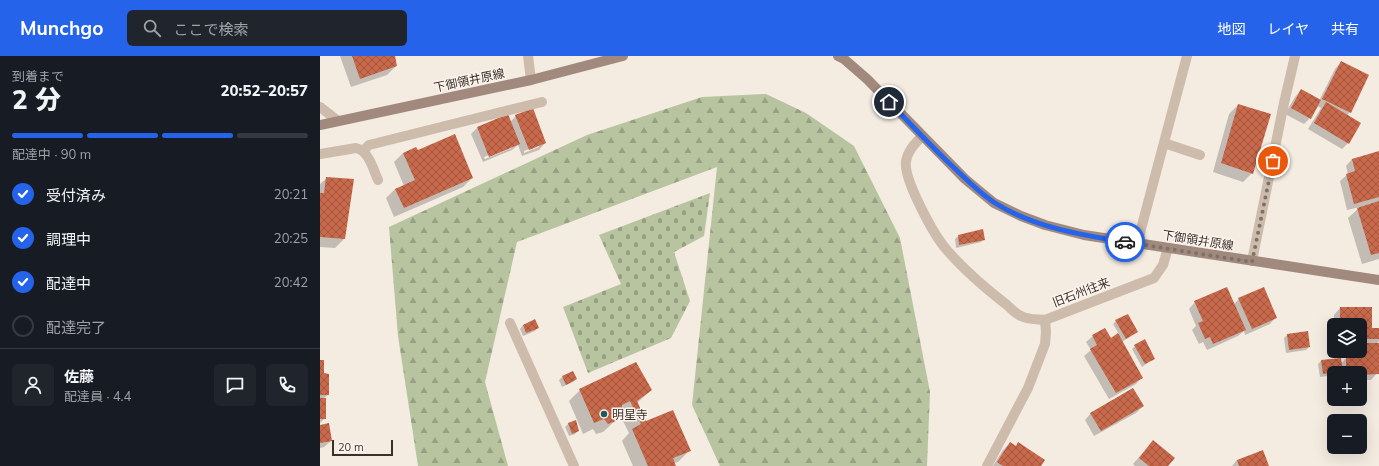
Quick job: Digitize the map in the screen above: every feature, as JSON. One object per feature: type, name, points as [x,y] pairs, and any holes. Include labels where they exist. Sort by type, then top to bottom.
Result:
[{"type":"main road","name":"下御領井原線","points":[[320,125],[531,80],[623,56]]},
{"type":"main road","name":"下御領井原線","points":[[838,56],[844,59],[867,78],[965,179],[994,202],[1021,216],[1045,225],[1084,235],[1252,262],[1379,280]]},
{"type":"street","points":[[528,56],[531,80]]},
{"type":"street","points":[[1138,244],[1187,56]]},
{"type":"street","points":[[1252,262],[1284,103],[1296,56]]},
{"type":"street","points":[[364,151],[369,145],[542,102]]},
{"type":"street","points":[[320,107],[338,121]]},
{"type":"street","points":[[922,136],[909,150],[905,162],[908,180],[919,204],[945,248],[969,273],[1021,316],[1045,320]]},
{"type":"street","points":[[1164,143],[1200,155]]},
{"type":"street","points":[[320,154],[356,148],[364,151],[378,180]]},
{"type":"street","name":"旧石州往来","points":[[987,466],[1028,388],[1045,344],[1045,320],[1154,278],[1163,265],[1168,248]]},
{"type":"street","points":[[510,323],[574,466]]},
{"type":"green space","points":[[766,94],[806,113],[854,146],[900,238],[930,392],[927,466],[720,466],[692,405],[717,167],[517,242],[485,382],[508,466],[418,466],[398,336],[389,227],[587,135],[702,97]]},
{"type":"green space","points":[[710,193],[704,236],[674,252],[690,301],[671,338],[588,373],[563,307],[621,284],[599,235]]},
{"type":"building","points":[[352,56],[395,56],[397,66],[360,79]]},
{"type":"building","points":[[1341,61],[1369,75],[1351,113],[1322,99]]},
{"type":"building","points":[[1301,89],[1321,100],[1311,119],[1291,108]]},
{"type":"building","points":[[1326,102],[1361,123],[1349,144],[1314,123]]},
{"type":"building","points":[[1238,104],[1271,114],[1253,174],[1221,163]]},
{"type":"building","points":[[533,108],[546,143],[529,150],[515,115]]},
{"type":"building","points":[[508,114],[520,144],[489,157],[477,127]]},
{"type":"building","points":[[455,134],[473,178],[404,208],[395,189],[415,180],[403,153],[416,147],[418,150]]},
{"type":"building","points":[[1379,151],[1379,197],[1354,204],[1346,174],[1355,171],[1352,159]]},
{"type":"building","points":[[326,177],[354,179],[345,239],[320,237],[320,193],[324,193]]},
{"type":"building","points":[[1379,201],[1379,253],[1371,255],[1357,208]]},
{"type":"building","points":[[983,229],[985,240],[959,245],[958,235]]},
{"type":"building","points":[[1227,287],[1246,330],[1213,344],[1210,337],[1205,339],[1198,323],[1203,321],[1194,301]]},
{"type":"building","points":[[1264,287],[1277,318],[1252,329],[1238,298]]},
{"type":"building","points":[[1340,307],[1372,307],[1372,328],[1379,328],[1379,339],[1367,339],[1367,318],[1340,318]]},
{"type":"building","points":[[1128,314],[1138,332],[1126,339],[1115,320]]},
{"type":"building","points":[[535,319],[539,328],[526,333],[523,325]]},
{"type":"building","points":[[1105,328],[1111,338],[1118,333],[1143,378],[1116,393],[1090,349],[1097,345],[1092,335]]},
{"type":"building","points":[[1308,331],[1310,347],[1289,350],[1287,334]]},
{"type":"building","points":[[1145,339],[1155,359],[1145,364],[1134,345]]},
{"type":"building","points":[[1367,343],[1379,343],[1379,374],[1367,375],[1367,366],[1346,366],[1346,358],[1367,358]]},
{"type":"building","points":[[1341,358],[1342,366],[1327,366],[1327,373],[1323,374],[1321,360]]},
{"type":"building","points":[[320,360],[324,360],[324,373],[329,374],[329,395],[320,395]]},
{"type":"building","name":"明星寺","points":[[636,362],[652,390],[637,401],[646,421],[673,410],[691,451],[673,458],[676,466],[648,466],[632,429],[641,424],[630,401],[622,405],[622,411],[614,416],[616,421],[608,424],[604,419],[594,423],[579,389]]},
{"type":"building","points":[[573,371],[577,379],[566,385],[562,376]]},
{"type":"building","points":[[1133,388],[1144,406],[1101,431],[1090,413]]},
{"type":"building","points":[[320,398],[326,398],[326,419],[320,419]]},
{"type":"building","points":[[576,420],[579,431],[572,434],[568,423]]},
{"type":"building","points":[[329,423],[332,441],[320,443],[320,425]]},
{"type":"building","points":[[1153,440],[1175,458],[1168,466],[1149,466],[1139,458]]},
{"type":"building","points":[[1010,442],[1016,446],[1018,442],[1045,460],[1041,466],[1003,466],[997,462]]},
{"type":"building","points":[[1263,450],[1269,466],[1239,466],[1237,460]]},
{"type":"way so far","points":[[1125,242],[1252,262],[1273,161]]},
{"type":"place","name":"明星寺","points":[[604,414]]},
{"type":"route","points":[[889,102],[965,179],[994,202],[1021,216],[1045,225],[1084,235],[1125,242]]}]
